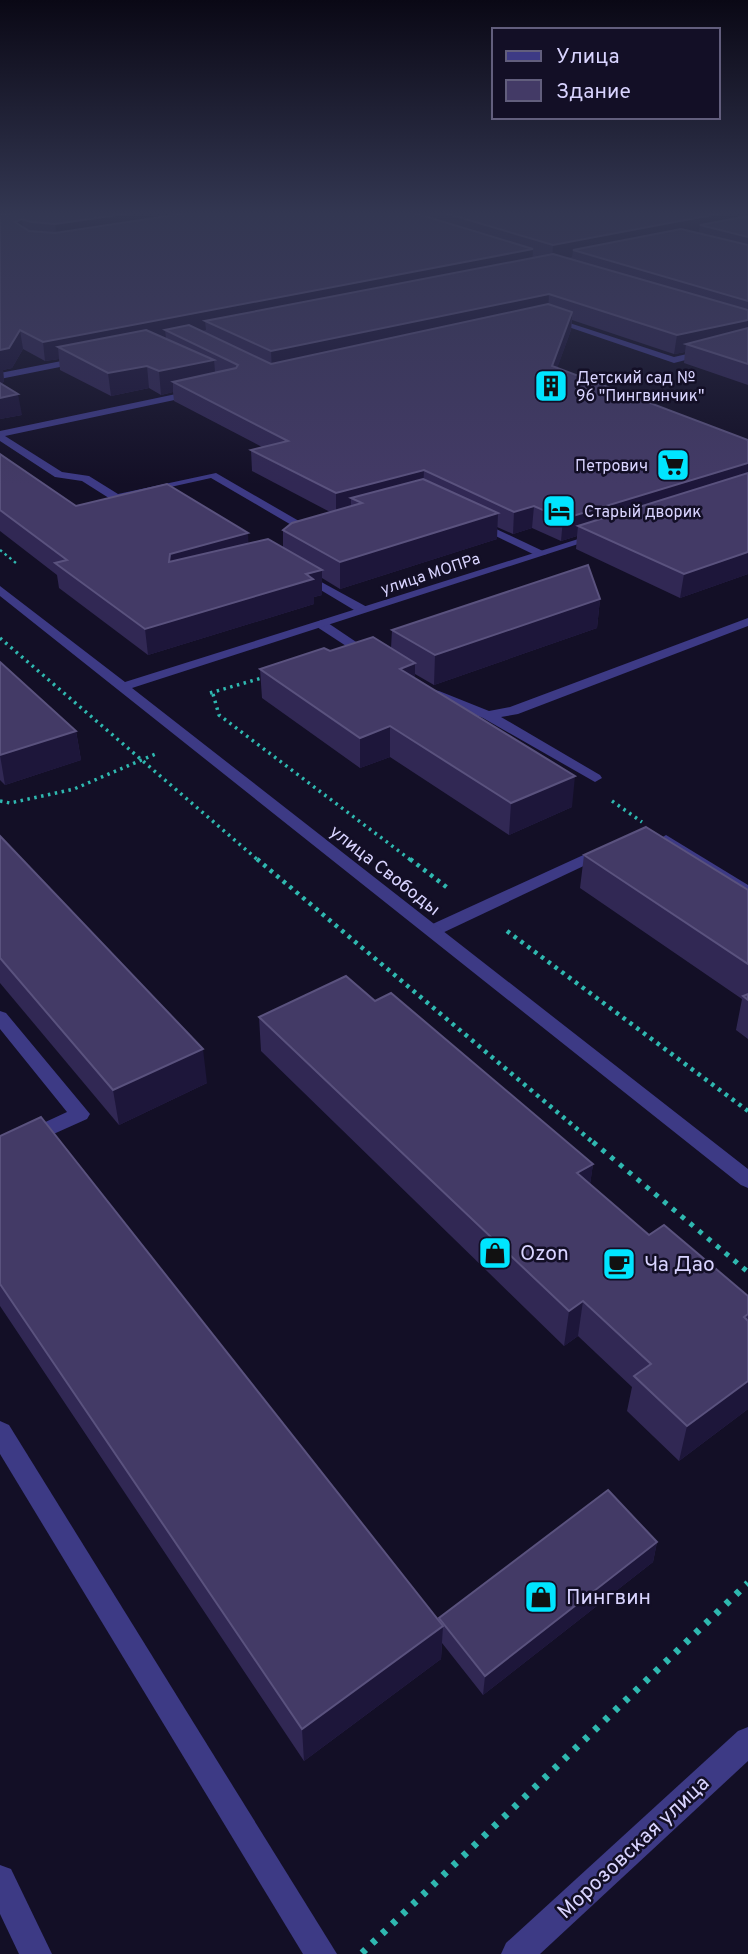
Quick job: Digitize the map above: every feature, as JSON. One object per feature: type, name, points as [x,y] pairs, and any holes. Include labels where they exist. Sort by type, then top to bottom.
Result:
[{"type":"street","points":[[534,320],[547,317],[674,360],[748,342]]},
{"type":"street","points":[[637,358],[655,354]]},
{"type":"street","points":[[0,376],[87,359]]},
{"type":"street","points":[[0,435],[205,390]]},
{"type":"street","points":[[0,435],[59,475],[85,478],[116,498],[212,475],[307,530]]},
{"type":"street","points":[[461,515],[541,554]]},
{"type":"street","points":[[289,543],[307,530],[320,527]]},
{"type":"street","name":"улица МОПРа","points":[[121,687],[606,533]]},
{"type":"street","points":[[292,569],[363,610]]},
{"type":"street","name":"улица Свободы","points":[[0,590],[748,1180]]},
{"type":"street","points":[[488,715],[513,711],[748,622]]},
{"type":"street","points":[[321,624],[378,661]]},
{"type":"street","points":[[424,690],[488,715],[595,778]]},
{"type":"street","points":[[650,839],[663,838],[748,891]]},
{"type":"street","points":[[432,931],[614,846]]},
{"type":"street","points":[[0,1017],[80,1114],[0,1151]]},
{"type":"street","points":[[0,1432],[321,1954]]},
{"type":"street","name":"Морозовская улица","points":[[517,1954],[748,1741]]},
{"type":"street","points":[[0,1880],[36,1954]]},
{"type":"path","points":[[0,639],[748,1272]]},
{"type":"path","points":[[0,801],[10,803],[74,789],[140,759]]},
{"type":"path","points":[[361,1954],[748,1583]]},
{"type":"building","points":[[0,302],[253,302],[43,342],[20,330],[9,348],[0,350]]},
{"type":"building","points":[[303,302],[509,302],[271,351],[205,321]]},
{"type":"building","points":[[575,302],[721,302],[748,310],[748,320],[677,335]]},
{"type":"building","points":[[548,304],[572,312],[552,366],[748,440],[748,463],[563,519],[534,506],[514,512],[424,470],[336,493],[251,450],[288,441],[173,382],[236,368],[238,365],[165,330],[189,325],[271,364]]},
{"type":"building","points":[[748,328],[748,364],[686,344]]},
{"type":"building","points":[[146,330],[214,360],[159,371],[147,366],[108,373],[58,347]]},
{"type":"building","points":[[0,383],[18,394],[0,398]]},
{"type":"building","points":[[0,454],[76,506],[167,484],[248,533],[170,554],[169,562],[268,539],[322,570],[306,574],[313,579],[145,629],[55,563],[67,560],[0,510]]},
{"type":"building","points":[[748,473],[748,552],[684,574],[578,526]]},
{"type":"building","points":[[423,479],[498,513],[340,562],[283,530],[292,523],[362,503],[351,498]]},
{"type":"building","points":[[588,565],[600,599],[435,655],[392,630]]},
{"type":"building","points":[[373,637],[415,663],[400,669],[575,776],[511,803],[390,726],[360,738],[260,669],[324,648],[330,651]]},
{"type":"building","points":[[0,662],[76,731],[0,755]]},
{"type":"building","points":[[646,827],[748,890],[748,964],[584,855]]},
{"type":"building","points":[[0,836],[203,1049],[113,1090],[0,958]]},
{"type":"building","points":[[346,976],[375,1001],[391,993],[593,1164],[577,1173],[649,1235],[664,1225],[748,1296],[748,1314],[744,1317],[748,1321],[748,1381],[687,1426],[634,1376],[651,1364],[583,1301],[569,1311],[259,1017]]},
{"type":"building","points":[[41,1117],[443,1626],[302,1729],[0,1284],[0,1136]]},
{"type":"building","points":[[608,1490],[657,1542],[485,1676],[439,1618]]},
{"type":"place","name":"Детский сад № 96 \"Пингвинчик\"","points":[[551,386]]},
{"type":"place","name":"Петрович","points":[[673,465]]},
{"type":"place","name":"Старый дворик","points":[[559,511]]},
{"type":"place","name":"Ozon","points":[[495,1253]]},
{"type":"place","name":"Ча Дао","points":[[619,1264]]},
{"type":"place","name":"Пингвин","points":[[541,1597]]}]
